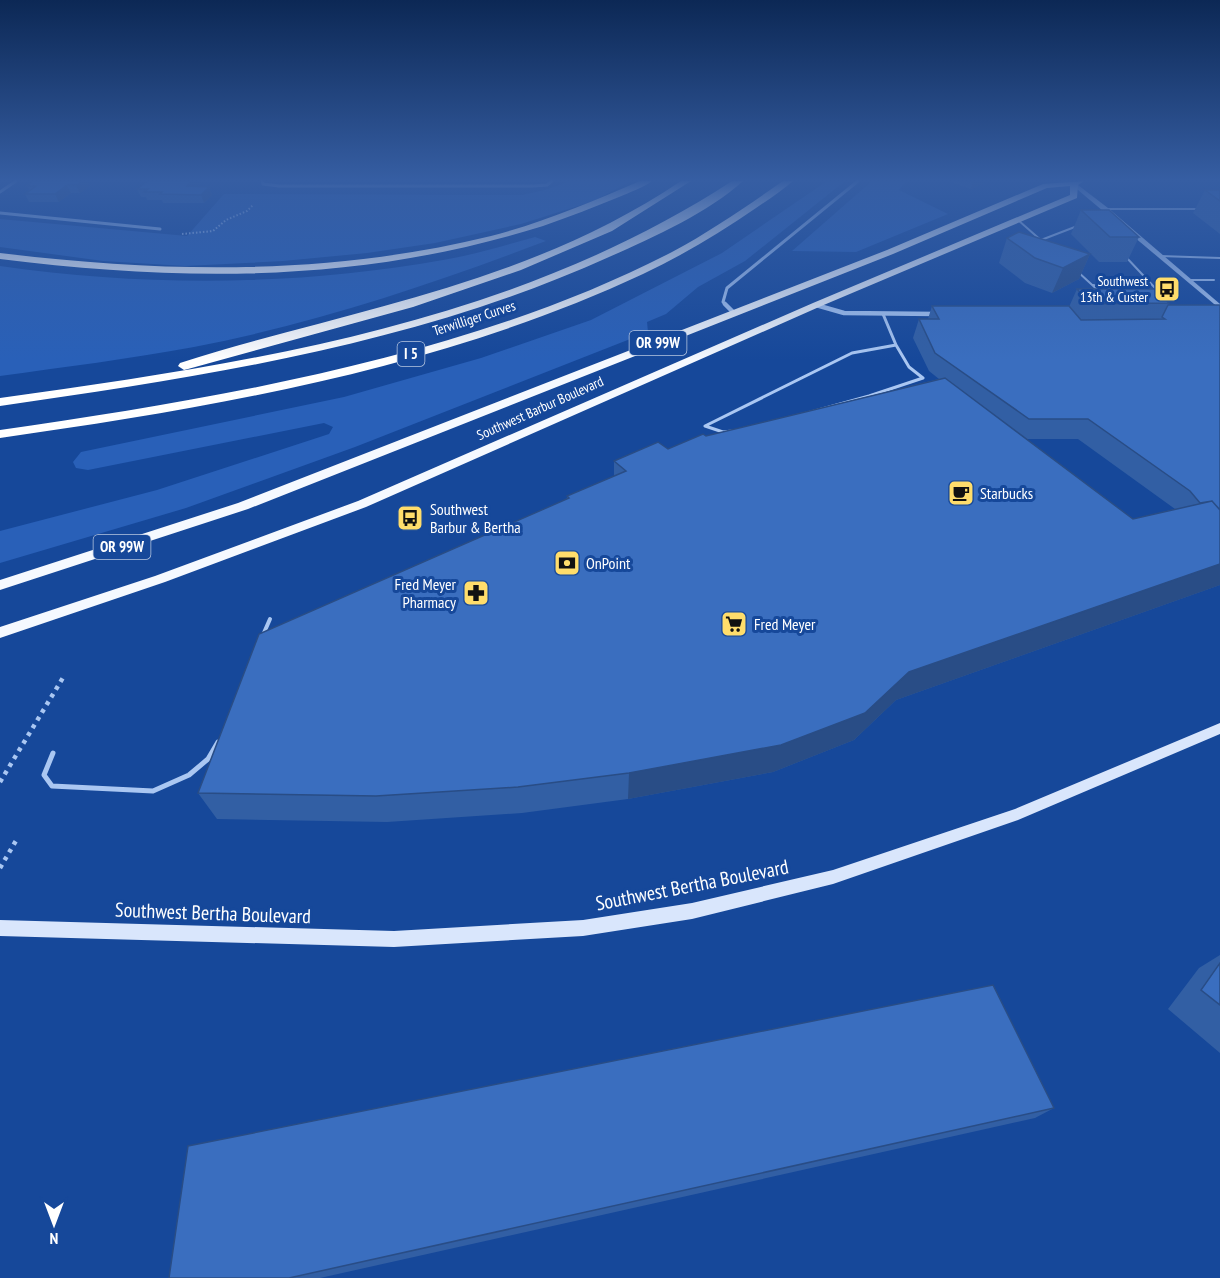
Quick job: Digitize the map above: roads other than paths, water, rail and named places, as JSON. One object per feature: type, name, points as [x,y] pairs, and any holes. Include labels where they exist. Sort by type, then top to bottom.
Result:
[{"type":"highway","points":[[0,256],[90,267],[166,270],[270,269],[351,263],[441,250],[485,241]]},
{"type":"highway","points":[[129,384],[221,353],[386,311],[523,264],[581,241]]},
{"type":"highway","name":"Terwilliger Curves","points":[[0,402],[129,384],[257,362],[339,344],[428,320],[550,280],[638,241]]},
{"type":"highway","name":"Terwilliger Curves","points":[[0,434],[103,420],[311,380],[406,356],[556,307],[675,254],[697,241]]},
{"type":"main road","name":"Southwest Barbur Boulevard","points":[[0,585],[243,506],[912,241]]},
{"type":"main road","name":"Southwest Barbur Boulevard","points":[[0,633],[160,579],[362,504],[816,305],[969,241]]},
{"type":"main road","name":"Southwest Bertha Boulevard","points":[[0,928],[394,939],[583,928],[655,917],[833,877],[1018,814],[1220,728]]},
{"type":"street","points":[[734,313],[723,302],[727,288],[786,241]]},
{"type":"street","points":[[1143,241],[1220,308]]},
{"type":"street","points":[[816,305],[844,313],[947,314]]},
{"type":"street","points":[[1211,309],[1220,308]]},
{"type":"lane","points":[[1042,241],[1047,245]]},
{"type":"lane","points":[[1124,255],[1156,289],[1148,292]]},
{"type":"lane","points":[[1160,256],[1220,258]]},
{"type":"lane","points":[[1077,270],[1110,301]]},
{"type":"lane","points":[[1188,280],[1214,280]]},
{"type":"lane","points":[[1093,285],[1123,291]]},
{"type":"lane","points":[[883,314],[896,345],[909,367],[931,384]]},
{"type":"lane","points":[[896,345],[852,353],[705,426],[723,432],[750,429],[869,396],[923,378]]},
{"type":"lane","points":[[261,641],[270,619]]},
{"type":"lane","points":[[53,753],[44,775],[52,786],[153,791],[189,775],[208,759],[219,740]]},
{"type":"place","name":"Southwest 13th & Custer","points":[[1167,289]]},
{"type":"place","name":"Starbucks","points":[[961,493]]},
{"type":"place","name":"Southwest Barbur & Bertha","points":[[410,518]]},
{"type":"place","name":"OnPoint","points":[[567,563]]},
{"type":"place","name":"Fred Meyer Pharmacy","points":[[476,593]]},
{"type":"place","name":"Fred Meyer","points":[[734,624]]}]
